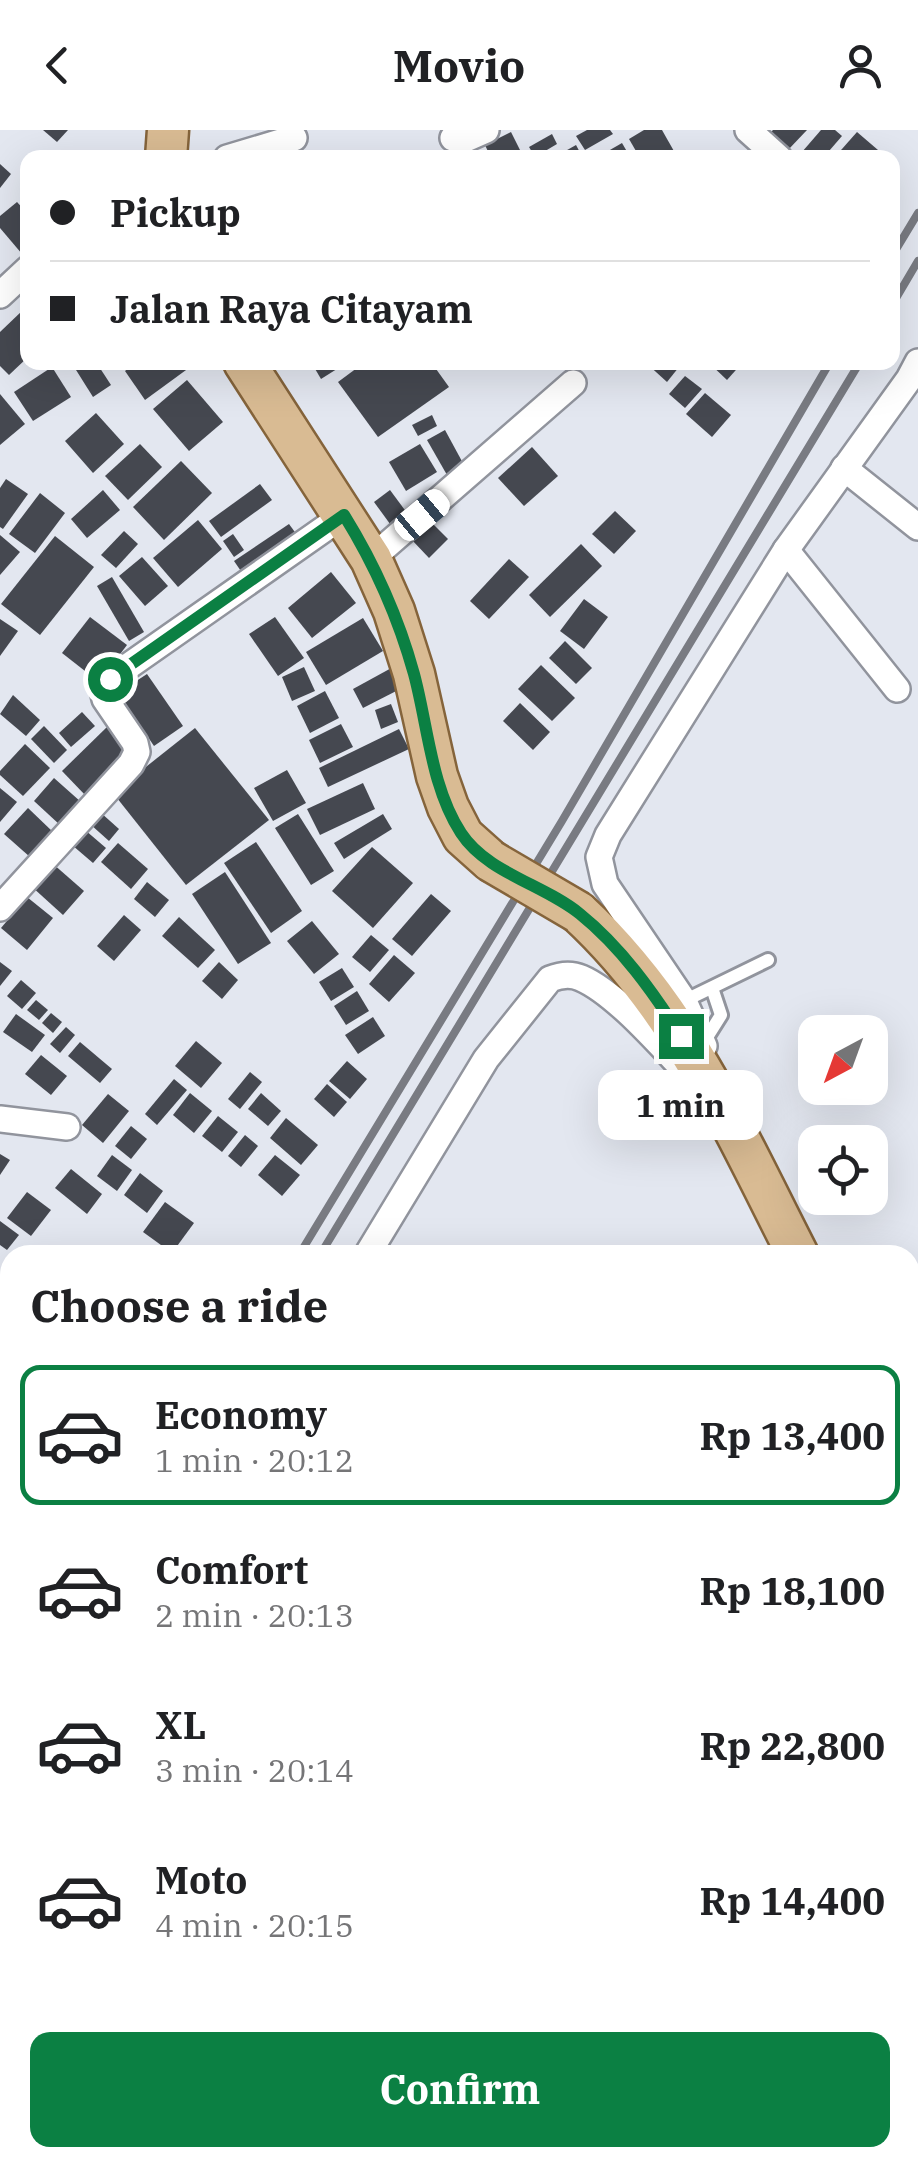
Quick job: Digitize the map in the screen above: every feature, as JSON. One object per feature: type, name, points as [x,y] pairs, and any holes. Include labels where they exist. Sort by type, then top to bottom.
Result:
[{"type":"main road","points":[[249,370],[371,558],[409,658],[448,807],[463,836],[491,861],[578,912],[617,948],[704,1063],[793,1245]]},
{"type":"street","points":[[453,138],[461,140],[486,130]]},
{"type":"street","points":[[748,130],[770,150]]},
{"type":"street","points":[[254,150],[294,138]]},
{"type":"street","points":[[0,294],[20,276]]},
{"type":"street","points":[[372,1245],[486,1060],[550,979],[562,974],[579,977],[635,1020],[689,1075],[704,1063],[684,1001],[605,884],[599,857],[608,835],[786,550],[915,375]]},
{"type":"street","points":[[371,558],[574,384]]},
{"type":"street","points":[[844,468],[918,527]]},
{"type":"street","points":[[0,908],[131,764],[137,752],[104,698],[103,690],[110,679],[344,515]]},
{"type":"street","points":[[786,550],[898,689]]},
{"type":"street","points":[[0,866],[20,884]]},
{"type":"street","points":[[0,1119],[67,1127]]},
{"type":"lane","points":[[684,1001],[768,960]]},
{"type":"lane","points":[[704,1063],[721,1015],[712,988]]},
{"type":"building","points":[[43,130],[68,130],[57,142]]},
{"type":"building","points":[[587,130],[610,130],[613,134],[585,150],[576,136]]},
{"type":"building","points":[[644,130],[662,130],[673,150],[635,150],[629,139]]},
{"type":"building","points":[[807,130],[788,150],[770,133]]},
{"type":"building","points":[[821,130],[835,130],[842,136],[830,150],[804,150]]},
{"type":"building","points":[[511,132],[520,150],[487,150],[485,145]]},
{"type":"building","points":[[857,132],[878,150],[841,150]]},
{"type":"building","points":[[552,134],[557,144],[547,150],[529,147]]},
{"type":"building","points":[[0,164],[11,174],[0,188]]},
{"type":"building","points":[[17,202],[20,205],[20,252],[0,228],[0,216]]},
{"type":"building","points":[[20,313],[20,365],[9,375],[0,366],[0,332]]},
{"type":"building","points":[[47,370],[54,370],[71,397],[33,421],[14,392]]},
{"type":"building","points":[[76,370],[101,370],[111,385],[93,397]]},
{"type":"building","points":[[126,370],[186,370],[145,400]]},
{"type":"building","points":[[316,370],[335,370],[321,379]]},
{"type":"building","points":[[354,370],[437,370],[449,387],[378,437],[338,382]]},
{"type":"building","points":[[654,370],[677,370],[667,382]]},
{"type":"building","points":[[716,370],[736,370],[727,380]]},
{"type":"building","points":[[685,376],[702,389],[685,408],[669,394]]},
{"type":"building","points":[[187,380],[223,422],[189,451],[153,409]]},
{"type":"building","points":[[705,393],[731,415],[712,437],[686,414]]},
{"type":"building","points":[[0,394],[25,424],[0,445]]},
{"type":"building","points":[[96,413],[124,444],[93,473],[65,441]]},
{"type":"building","points":[[432,415],[437,426],[418,436],[412,425]]},
{"type":"building","points":[[445,430],[464,465],[447,475],[427,440]]},
{"type":"building","points":[[140,444],[162,467],[128,500],[105,476]]},
{"type":"building","points":[[420,444],[437,472],[406,491],[389,462]]},
{"type":"building","points":[[532,447],[558,476],[524,506],[498,478]]},
{"type":"building","points":[[181,461],[212,493],[164,540],[133,507]]},
{"type":"building","points":[[6,479],[28,494],[3,529],[0,488]]},
{"type":"building","points":[[260,484],[272,500],[221,537],[209,521]]},
{"type":"building","points":[[103,490],[120,510],[87,538],[71,519]]},
{"type":"building","points":[[390,490],[410,517],[393,528],[374,502]]},
{"type":"building","points":[[40,493],[65,513],[35,553],[9,534]]},
{"type":"building","points":[[615,511],[636,531],[614,554],[592,534]]},
{"type":"building","points":[[198,520],[222,549],[178,587],[153,558]]},
{"type":"building","points":[[430,521],[448,539],[429,558],[411,539]]},
{"type":"building","points":[[289,524],[300,539],[245,577],[234,561]]},
{"type":"building","points":[[124,531],[138,544],[116,568],[101,555]]},
{"type":"building","points":[[233,534],[244,550],[234,557],[223,541]]},
{"type":"building","points":[[0,535],[20,552],[0,575]]},
{"type":"building","points":[[55,536],[94,567],[40,635],[1,604]]},
{"type":"building","points":[[581,544],[602,566],[550,617],[529,595]]},
{"type":"building","points":[[142,557],[168,586],[145,606],[119,576]]},
{"type":"building","points":[[509,559],[529,577],[489,619],[470,601]]},
{"type":"building","points":[[331,572],[356,603],[312,638],[288,608]]},
{"type":"building","points":[[112,577],[144,632],[129,641],[97,586]]},
{"type":"building","points":[[584,599],[608,617],[584,649],[560,631]]},
{"type":"building","points":[[90,617],[127,645],[99,682],[62,653]]},
{"type":"building","points":[[275,617],[304,658],[278,676],[249,634]]},
{"type":"building","points":[[363,618],[383,651],[326,685],[306,652]]},
{"type":"building","points":[[0,619],[18,631],[0,656]]},
{"type":"building","points":[[565,641],[592,668],[576,684],[549,658]]},
{"type":"building","points":[[541,665],[575,698],[552,721],[518,689]]},
{"type":"building","points":[[395,666],[406,686],[363,708],[353,689]]},
{"type":"building","points":[[304,667],[315,691],[292,701],[282,677]]},
{"type":"building","points":[[147,674],[183,726],[154,746],[118,693]]},
{"type":"building","points":[[325,691],[339,718],[310,733],[297,706]]},
{"type":"building","points":[[13,695],[40,720],[26,736],[0,714]]},
{"type":"building","points":[[520,703],[550,732],[533,750],[503,721]]},
{"type":"building","points":[[391,704],[398,722],[381,729],[375,710]]},
{"type":"building","points":[[82,712],[95,726],[71,747],[59,733]]},
{"type":"building","points":[[341,724],[353,747],[320,763],[309,740]]},
{"type":"building","points":[[44,726],[67,750],[54,763],[31,739]]},
{"type":"building","points":[[108,726],[132,750],[86,796],[62,771]]},
{"type":"building","points":[[195,728],[269,820],[186,885],[113,793]]},
{"type":"building","points":[[399,729],[409,749],[328,787],[319,768]]},
{"type":"building","points":[[25,744],[50,768],[23,796],[0,771]]},
{"type":"building","points":[[287,770],[306,803],[273,821],[254,788]]},
{"type":"building","points":[[54,778],[81,802],[60,825],[34,801]]},
{"type":"building","points":[[363,783],[375,809],[320,835],[307,809]]},
{"type":"building","points":[[0,788],[17,802],[0,822]]},
{"type":"building","points":[[28,808],[53,832],[30,857],[4,834]]},
{"type":"building","points":[[100,812],[119,829],[109,841],[90,824]]},
{"type":"building","points":[[298,814],[334,871],[311,885],[275,828]]},
{"type":"building","points":[[383,814],[392,829],[344,859],[334,843]]},
{"type":"building","points":[[85,830],[106,848],[93,863],[72,845]]},
{"type":"building","points":[[256,842],[302,911],[271,933],[224,863]]},
{"type":"building","points":[[118,843],[148,869],[131,889],[101,862]]},
{"type":"building","points":[[372,847],[413,883],[373,928],[332,891]]},
{"type":"building","points":[[52,863],[84,891],[63,915],[31,886]]},
{"type":"building","points":[[225,872],[271,943],[238,964],[192,894]]},
{"type":"building","points":[[147,882],[169,900],[155,917],[134,899]]},
{"type":"building","points":[[431,894],[451,911],[412,956],[392,939]]},
{"type":"building","points":[[27,897],[53,918],[27,950],[1,928]]},
{"type":"building","points":[[124,915],[141,930],[114,961],[97,946]]},
{"type":"building","points":[[179,917],[215,950],[198,968],[162,936]]},
{"type":"building","points":[[312,921],[339,954],[314,974],[287,941]]},
{"type":"building","points":[[371,935],[389,950],[370,972],[352,957]]},
{"type":"building","points":[[394,955],[415,973],[389,1002],[369,984]]},
{"type":"building","points":[[0,962],[12,971],[0,986]]},
{"type":"building","points":[[219,962],[238,980],[222,999],[202,981]]},
{"type":"building","points":[[342,968],[354,987],[331,1001],[319,982]]},
{"type":"building","points":[[21,980],[36,993],[22,1009],[7,996]]},
{"type":"building","points":[[357,991],[369,1011],[346,1025],[334,1006]]},
{"type":"building","points":[[36,1000],[48,1010],[39,1020],[27,1010]]},
{"type":"building","points":[[51,1013],[62,1022],[53,1033],[42,1023]]},
{"type":"building","points":[[16,1014],[45,1035],[32,1052],[3,1032]]},
{"type":"building","points":[[373,1017],[385,1036],[358,1054],[345,1035]]},
{"type":"building","points":[[66,1027],[75,1035],[60,1053],[50,1044]]},
{"type":"building","points":[[196,1041],[222,1063],[201,1088],[175,1066]]},
{"type":"building","points":[[80,1042],[112,1069],[100,1083],[68,1056]]},
{"type":"building","points":[[41,1055],[67,1076],[51,1095],[25,1074]]},
{"type":"building","points":[[347,1061],[367,1079],[350,1099],[329,1081]]},
{"type":"building","points":[[250,1072],[262,1082],[240,1109],[228,1099]]},
{"type":"building","points":[[174,1079],[187,1090],[157,1125],[145,1114]]},
{"type":"building","points":[[327,1084],[347,1102],[334,1117],[314,1099]]},
{"type":"building","points":[[190,1093],[212,1111],[194,1133],[173,1115]]},
{"type":"building","points":[[261,1093],[281,1111],[268,1126],[248,1109]]},
{"type":"building","points":[[108,1094],[129,1111],[103,1143],[82,1125]]},
{"type":"building","points":[[218,1116],[238,1132],[222,1152],[202,1136]]},
{"type":"building","points":[[286,1118],[318,1145],[301,1165],[270,1138]]},
{"type":"building","points":[[131,1126],[147,1139],[131,1159],[115,1146]]},
{"type":"building","points":[[245,1135],[258,1146],[241,1167],[228,1156]]},
{"type":"building","points":[[0,1154],[10,1160],[0,1175]]},
{"type":"building","points":[[112,1155],[132,1170],[117,1191],[97,1176]]},
{"type":"building","points":[[275,1155],[300,1175],[282,1196],[258,1175]]},
{"type":"building","points":[[71,1169],[102,1194],[87,1214],[55,1188]]},
{"type":"building","points":[[140,1173],[163,1191],[147,1213],[124,1195]]},
{"type":"building","points":[[27,1192],[51,1210],[31,1236],[7,1218]]},
{"type":"building","points":[[165,1202],[194,1223],[178,1245],[161,1245],[143,1232]]},
{"type":"building","points":[[0,1221],[19,1235],[11,1245],[0,1245]]},
{"type":"railway","points":[[900,243],[918,213]]},
{"type":"railway","points":[[900,291],[918,261]]},
{"type":"railway","points":[[305,1245],[562,821],[825,370]]},
{"type":"railway","points":[[326,1245],[855,370]]},
{"type":"route","points":[[110,679],[344,515],[371,558],[394,612],[414,674],[437,776],[463,836],[491,861],[578,912],[617,948],[681,1036]]}]
